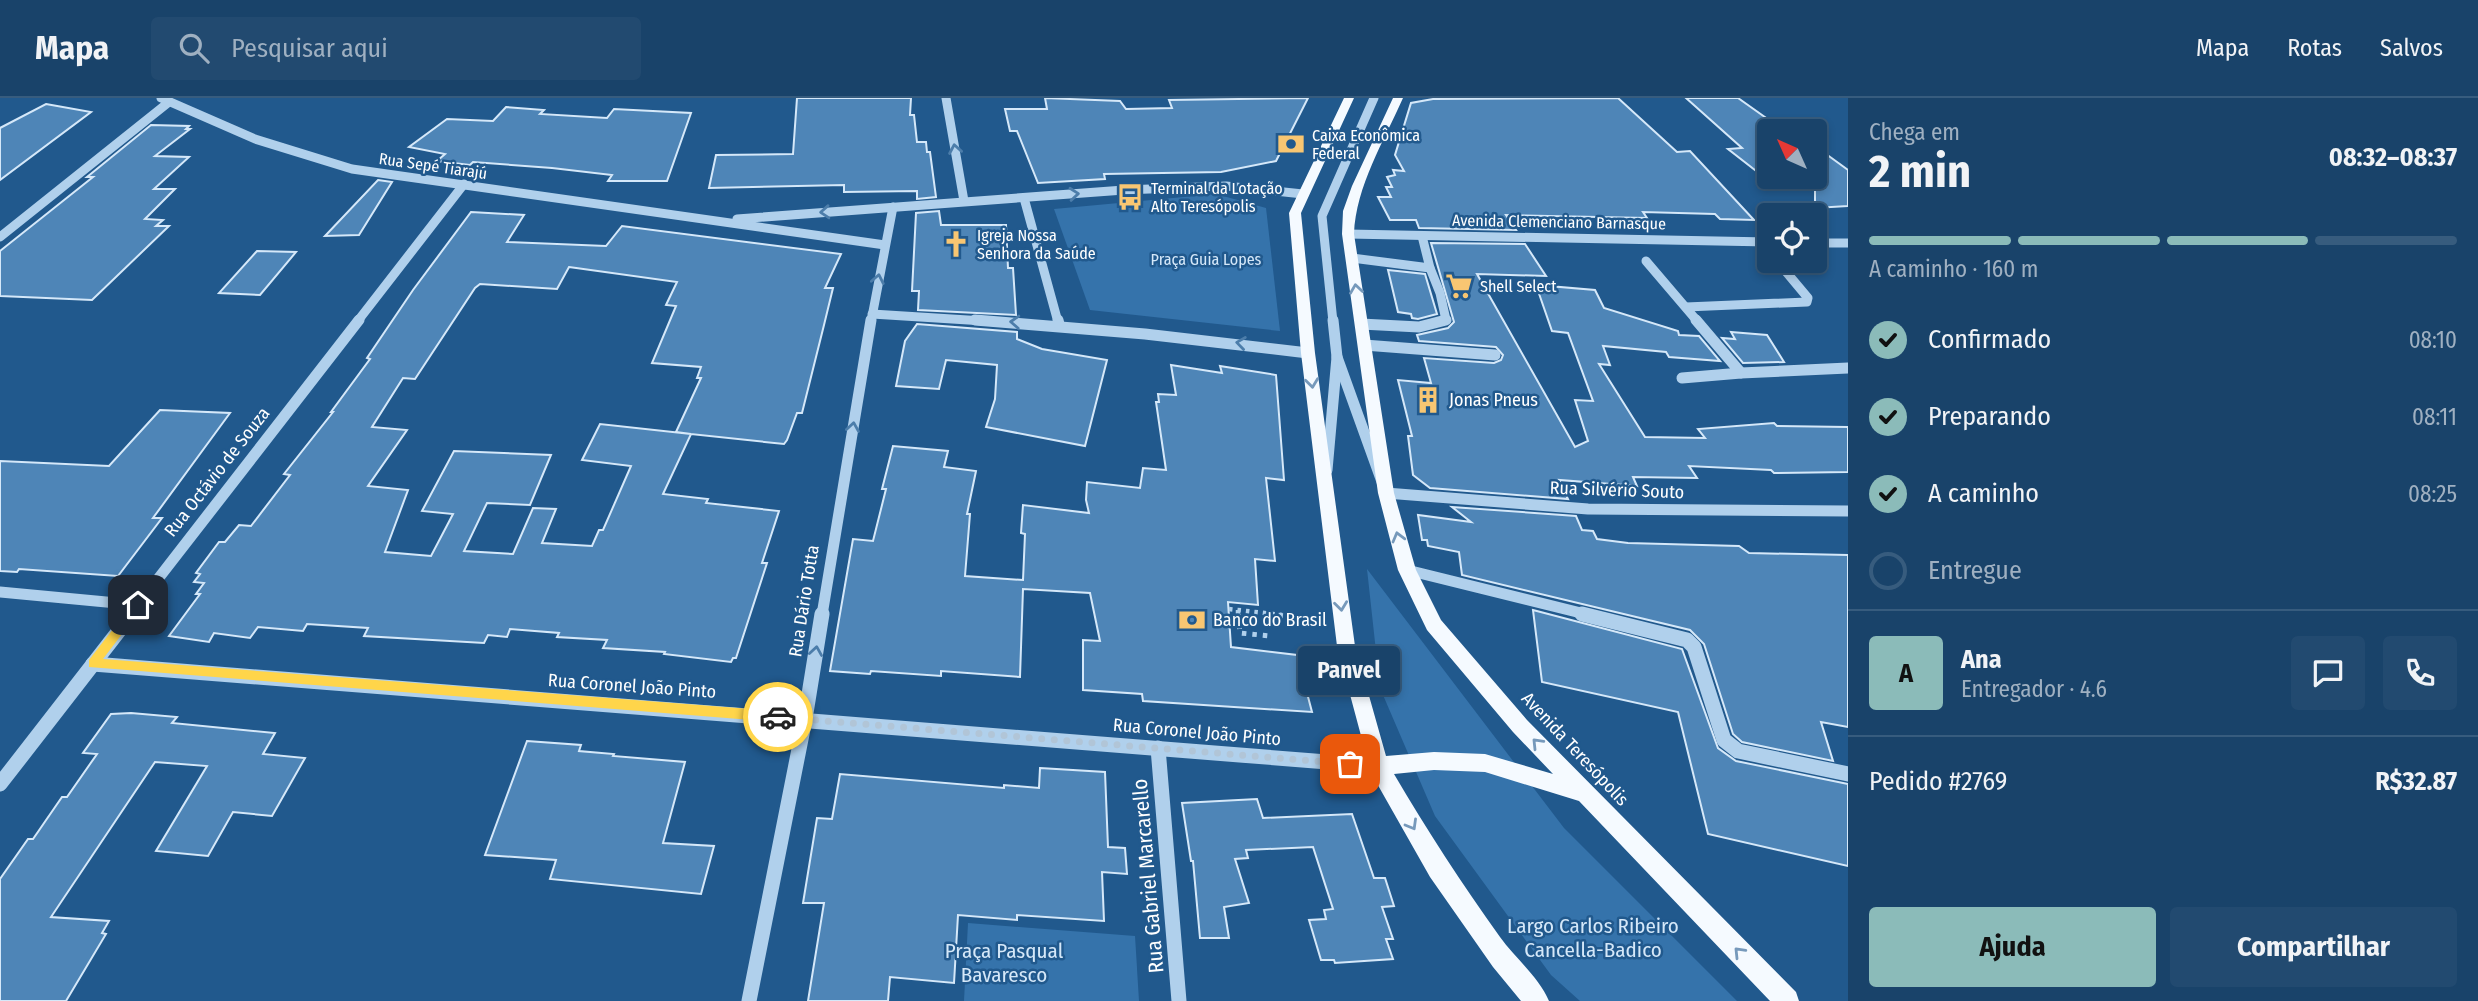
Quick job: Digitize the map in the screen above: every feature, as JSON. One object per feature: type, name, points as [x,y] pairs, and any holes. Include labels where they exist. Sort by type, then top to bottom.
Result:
[{"type":"main road","points":[[1349,98],[1295,213],[1308,354],[1346,646],[1378,766],[1438,869],[1501,959],[1537,1001]]},
{"type":"main road","name":"Avenida Teresópolis","points":[[1398,98],[1358,186],[1349,211],[1348,234],[1386,493],[1407,570],[1434,625],[1520,726],[1787,1001]]},
{"type":"main road","points":[[1378,766],[1434,761],[1485,763],[1584,793]]},
{"type":"street","points":[[946,98],[964,201]]},
{"type":"street","points":[[1325,490],[1337,357],[1322,216],[1374,98]]},
{"type":"street","points":[[0,237],[165,100]]},
{"type":"street","name":"Rua Sepé Tiarajú","points":[[165,100],[255,139],[352,169],[885,245]]},
{"type":"street","name":"Rua Octávio de Souza","points":[[0,784],[464,184]]},
{"type":"street","points":[[1059,324],[1024,198],[1226,186],[1303,194]]},
{"type":"street","name":"Rua Sepé Tiarajú","points":[[712,220],[1024,198]]},
{"type":"street","name":"Rua Dário Totta","points":[[749,1001],[805,719],[872,314],[893,207]]},
{"type":"street","name":"Avenida Clemenciano Barnasque","points":[[1348,234],[1757,242]]},
{"type":"street","points":[[1361,324],[1419,327],[1446,320],[1422,236]]},
{"type":"street","points":[[1827,243],[1848,243]]},
{"type":"street","points":[[1352,258],[1430,268]]},
{"type":"street","points":[[1646,261],[1741,373]]},
{"type":"street","points":[[1686,307],[1807,302],[1808,298],[1787,273]]},
{"type":"street","points":[[872,314],[1059,324],[1212,339],[1308,354]]},
{"type":"street","points":[[1364,345],[1495,355]]},
{"type":"street","name":"Avenida Teresópolis","points":[[1337,357],[1386,493]]},
{"type":"street","points":[[1682,378],[1848,368]]},
{"type":"street","name":"Rua Silvério Souto","points":[[1386,493],[1588,509],[1848,511]]},
{"type":"street","points":[[1407,570],[1687,640],[1694,647],[1724,740],[1738,751],[1848,774]]},
{"type":"street","points":[[0,592],[138,605]]},
{"type":"street","name":"Rua Coronel João Pinto","points":[[93,664],[1378,766]]},
{"type":"street","name":"Rua Gabriel Marcarello","points":[[1158,748],[1179,1001]]},
{"type":"path","points":[[1229,609],[1343,622]]},
{"type":"path","points":[[1238,610],[1240,633],[1271,636]]},
{"type":"green space","name":"Praça Guia Lopes","points":[[1216,194],[1266,208],[1280,331],[1090,310],[1054,209]]},
{"type":"green space","name":"Largo Carlos Ribeiro Cancella-Badico","points":[[1367,569],[1564,828],[1737,1001],[1580,1001],[1551,975],[1435,816],[1380,688]]},
{"type":"green space","name":"Praça Pasqual Bavaresco","points":[[968,923],[1135,936],[1139,1001],[964,1001]]},
{"type":"building","points":[[797,98],[911,98],[910,115],[914,115],[917,142],[926,142],[927,152],[930,152],[936,197],[917,199],[917,191],[844,192],[844,185],[709,188],[716,155],[793,154]]},
{"type":"building","points":[[1045,98],[1120,101],[1126,109],[1172,108],[1169,100],[1308,98],[1276,161],[1221,172],[1104,174],[1105,179],[1038,183],[1017,131],[1010,131],[1005,109],[1047,109]]},
{"type":"building","points":[[1618,98],[1677,152],[1690,151],[1754,220],[1720,219],[1715,214],[1643,212],[1647,218],[1506,215],[1516,230],[1419,228],[1416,220],[1390,220],[1378,197],[1391,197],[1386,187],[1392,187],[1387,177],[1395,175],[1393,170],[1404,171],[1395,155],[1411,103],[1433,99]]},
{"type":"building","points":[[1686,98],[1738,98],[1768,119],[1757,119],[1757,172],[1728,149],[1742,148]]},
{"type":"building","points":[[46,104],[91,112],[0,180],[0,128]]},
{"type":"building","points":[[506,107],[544,110],[540,114],[607,118],[614,109],[691,113],[667,181],[608,181],[612,175],[552,168],[437,161],[445,154],[409,147],[447,119],[493,121]]},
{"type":"building","points":[[151,125],[189,126],[186,129],[190,129],[155,156],[189,157],[154,189],[175,189],[145,219],[163,220],[156,226],[169,226],[92,300],[0,296],[0,251],[93,177],[87,177]]},
{"type":"building","points":[[1827,155],[1848,170],[1848,206],[1827,207],[1827,203],[1815,203],[1815,189],[1827,189]]},
{"type":"building","points":[[378,180],[392,182],[359,235],[325,236]]},
{"type":"building","points":[[939,211],[941,225],[1006,225],[1008,268],[1013,268],[1016,315],[918,310],[919,291],[912,291],[916,213]]},
{"type":"building","points":[[471,212],[524,215],[507,242],[606,246],[622,226],[841,254],[825,288],[833,288],[802,413],[797,413],[787,440],[784,444],[691,434],[663,494],[708,499],[706,503],[779,511],[762,563],[767,563],[736,658],[731,662],[664,654],[665,652],[603,648],[607,640],[557,637],[559,633],[510,629],[507,637],[488,635],[484,643],[364,636],[368,628],[307,624],[303,631],[258,627],[250,638],[214,633],[209,642],[169,636],[200,594],[196,594],[204,583],[194,582],[200,574],[196,573],[219,542],[225,542],[239,525],[251,526],[290,475],[284,474],[333,412],[370,359],[367,358]],"holes":[[[569,267],[677,282],[666,305],[676,306],[652,363],[701,367],[697,378],[701,378],[676,432],[691,434],[600,424],[582,460],[631,466],[603,530],[599,530],[592,546],[542,543],[556,509],[533,508],[513,554],[464,551],[487,503],[530,505],[551,455],[454,451],[422,511],[453,514],[431,556],[385,552],[408,490],[368,486],[407,430],[372,427],[403,378],[415,379],[480,284],[557,289]]]},
{"type":"building","points":[[1431,243],[1525,244],[1546,276],[1477,274],[1575,447],[1588,441],[1575,400],[1593,401],[1568,333],[1552,331],[1536,285],[1595,290],[1604,308],[1678,331],[1679,335],[1699,336],[1720,361],[1669,357],[1666,352],[1603,346],[1610,365],[1599,364],[1645,437],[1705,438],[1698,429],[1774,423],[1777,426],[1848,427],[1848,472],[1774,473],[1771,470],[1689,466],[1697,478],[1633,477],[1637,486],[1559,480],[1568,499],[1430,488],[1413,475],[1408,436],[1412,436],[1398,380],[1431,383],[1424,358],[1494,363],[1501,360],[1503,355],[1496,347],[1419,341],[1417,335],[1448,328],[1454,322]]},
{"type":"building","points":[[257,251],[296,252],[260,295],[219,293]]},
{"type":"building","points":[[1388,270],[1425,274],[1437,314],[1418,319],[1412,318],[1411,314],[1398,312]]},
{"type":"building","points":[[917,324],[1017,332],[1017,339],[1042,349],[1107,360],[1085,446],[986,427],[995,399],[997,365],[946,360],[939,389],[896,386],[905,341]]},
{"type":"building","points":[[1731,332],[1767,335],[1784,362],[1743,363],[1722,338],[1735,339]]},
{"type":"building","points":[[1171,365],[1222,373],[1220,366],[1276,375],[1284,480],[1266,478],[1275,561],[1255,559],[1258,605],[1228,602],[1231,647],[1297,655],[1312,712],[1143,701],[1142,694],[1083,690],[1083,640],[1100,641],[1090,593],[1023,589],[1020,677],[941,671],[941,676],[830,671],[853,539],[873,541],[893,446],[948,451],[944,467],[976,471],[967,514],[970,514],[965,576],[1023,580],[1023,505],[1089,513],[1086,500],[1087,482],[1140,488],[1143,468],[1166,470],[1156,402],[1159,402],[1158,394],[1176,395]]},
{"type":"building","points":[[160,410],[230,413],[153,518],[162,518],[118,576],[19,569],[17,572],[0,571],[0,461],[109,466]]},
{"type":"building","points":[[1452,507],[1576,516],[1582,530],[1593,531],[1597,539],[1628,543],[1739,546],[1749,553],[1848,555],[1848,727],[1821,722],[1833,761],[1742,742],[1733,734],[1704,644],[1690,630],[1462,575],[1459,552],[1428,546],[1427,540],[1422,540],[1418,515],[1471,522]]},
{"type":"building","points":[[1533,610],[1682,649],[1718,748],[1736,761],[1848,784],[1848,866],[1708,834],[1678,712],[1542,682]]},
{"type":"building","points":[[111,714],[177,717],[172,723],[275,733],[263,754],[305,758],[272,816],[233,812],[208,856],[156,851],[207,766],[155,762],[51,917],[109,921],[102,933],[106,934],[66,1001],[0,1001],[0,879],[28,839],[33,839],[62,797],[67,797],[97,754],[83,753]]},
{"type":"building","points":[[527,741],[581,745],[579,751],[614,754],[613,756],[685,762],[663,843],[714,846],[701,894],[550,879],[556,860],[485,855]]},
{"type":"building","points":[[1040,768],[1105,772],[1108,847],[1125,848],[1127,874],[1102,872],[1104,921],[1017,915],[1017,920],[958,915],[954,983],[890,977],[888,1001],[808,1001],[824,903],[803,903],[817,818],[832,819],[840,774],[1004,788],[1004,785],[1039,788]]},
{"type":"building","points":[[1257,799],[1263,818],[1352,814],[1374,878],[1385,878],[1394,906],[1382,907],[1393,939],[1386,939],[1393,959],[1335,963],[1334,960],[1321,960],[1309,920],[1326,919],[1324,910],[1333,909],[1313,847],[1246,850],[1248,858],[1235,859],[1249,903],[1224,907],[1229,938],[1200,938],[1193,861],[1182,803]]},
{"type":"way so far","points":[[778,717],[1350,764]]},
{"type":"place","name":"Caixa Econômica Federal","points":[[1291,144]]},
{"type":"place","name":"Terminal da Lotação Alto Teresópolis","points":[[1130,197]]},
{"type":"place","name":"Igreja Nossa Senhora da Saúde","points":[[956,244]]},
{"type":"place","name":"Shell Select","points":[[1459,286]]},
{"type":"place","name":"Jonas Pneus","points":[[1428,400]]},
{"type":"place","name":"Banco do Brasil","points":[[1192,620]]},
{"type":"place","name":"Panvel","points":[[1350,764]]},
{"type":"route","points":[[138,605],[93,664],[778,717]]}]
